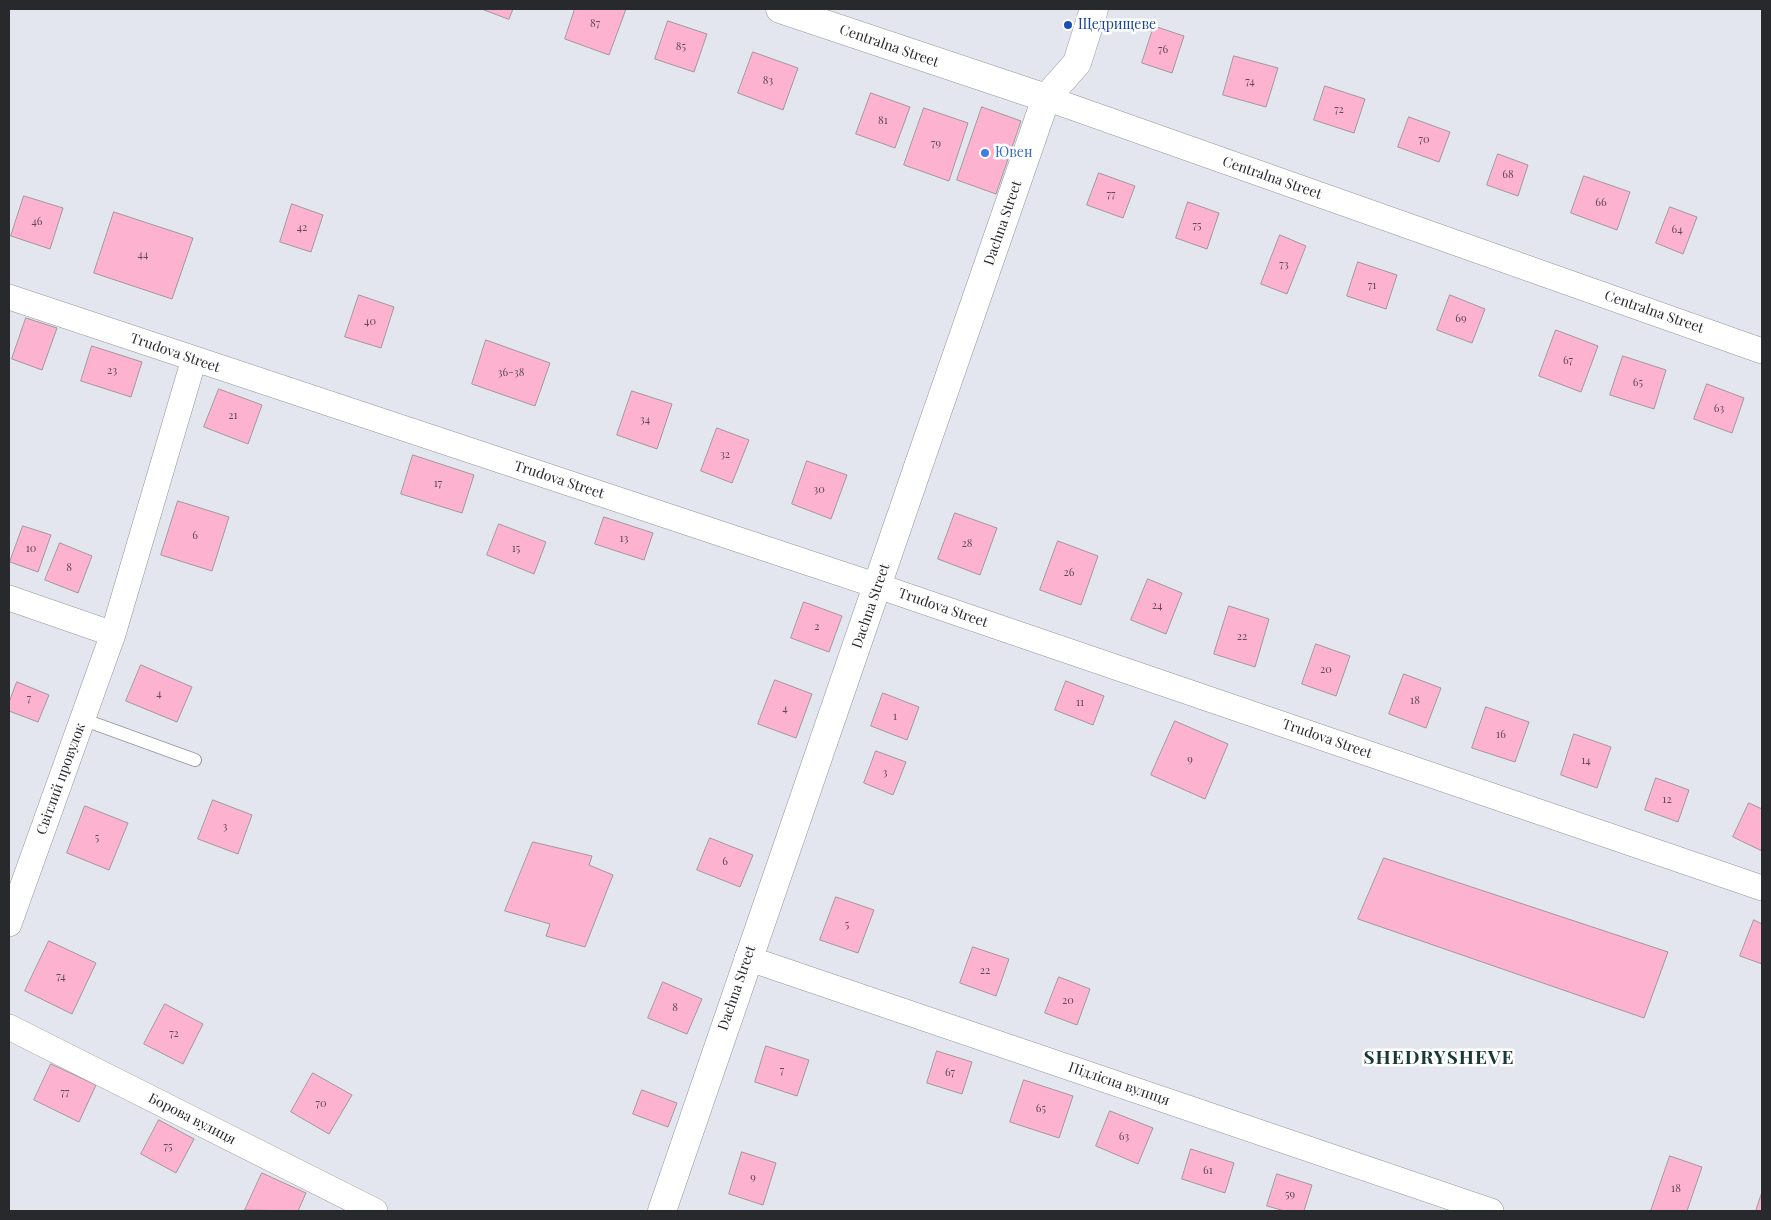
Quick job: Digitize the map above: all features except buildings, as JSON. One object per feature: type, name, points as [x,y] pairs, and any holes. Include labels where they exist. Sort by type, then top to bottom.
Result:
[{"type":"street","name":"Centralna Street","points":[[780,9],[1046,98],[1762,351]]},
{"type":"street","name":"Dachna Street","points":[[662,1211],[747,958],[878,586],[1046,98],[1076,63],[1094,9]]},
{"type":"street","name":"Trudova Street","points":[[9,297],[878,586],[1762,888]]},
{"type":"street","name":"Світлий провулок","points":[[9,924],[113,634],[194,359]]},
{"type":"street","points":[[9,598],[113,634]]},
{"type":"street","name":"Підлісна вулиця","points":[[747,958],[1491,1211]]},
{"type":"street","name":"Борова вулиця","points":[[9,1027],[375,1211]]},
{"type":"lane","points":[[82,719],[195,760]]},
{"type":"place","name":"Щедрищеве","points":[[1068,25]]},
{"type":"place","name":"Ювен","points":[[985,153]]},
{"type":"district","name":"SHEDRYSHEVE","points":[[1439,1058]]}]
